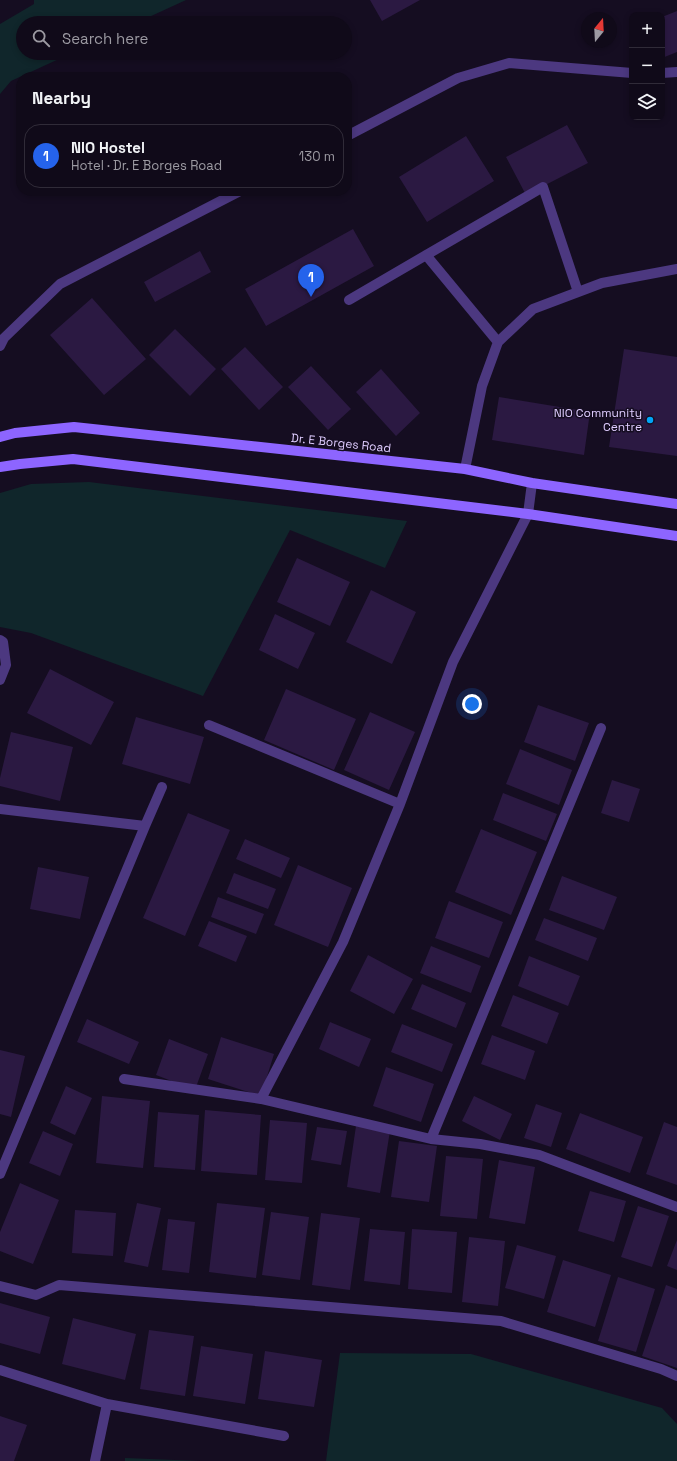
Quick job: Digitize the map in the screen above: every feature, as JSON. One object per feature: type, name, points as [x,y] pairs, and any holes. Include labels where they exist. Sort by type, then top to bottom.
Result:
[{"type":"main road","name":"Dr. E Borges Road","points":[[0,437],[15,433],[74,428],[465,469],[532,483],[677,504]]},
{"type":"main road","points":[[0,468],[20,464],[73,459],[528,514],[677,536]]},
{"type":"street","points":[[352,133],[458,78],[509,62],[629,73]]},
{"type":"street","points":[[665,73],[677,72]]},
{"type":"street","points":[[348,300],[543,187],[578,292]]},
{"type":"street","points":[[0,346],[4,338],[60,284],[230,196]]},
{"type":"street","points":[[426,255],[498,342]]},
{"type":"street","points":[[465,469],[482,386],[498,342],[533,309],[602,283],[677,270]]},
{"type":"street","points":[[261,1099],[343,942],[400,804],[453,662],[528,514],[532,483]]},
{"type":"street","points":[[0,640],[2,642],[6,665],[0,680]]},
{"type":"street","points":[[209,725],[400,804]]},
{"type":"street","points":[[431,1139],[601,728]]},
{"type":"street","points":[[0,1174],[162,788]]},
{"type":"street","points":[[0,809],[145,826]]},
{"type":"street","points":[[124,1079],[261,1099],[431,1139],[480,1144],[539,1155],[677,1207]]},
{"type":"street","points":[[0,1286],[36,1295],[59,1285],[501,1321],[661,1369],[677,1376]]},
{"type":"street","points":[[0,1370],[107,1404],[284,1436]]},
{"type":"street","points":[[95,1461],[107,1404]]},
{"type":"green space","points":[[34,0],[186,0],[151,16],[16,16],[16,60],[57,60],[31,72],[16,72],[16,79],[11,81],[0,94],[0,24],[34,4]]},
{"type":"green space","points":[[89,482],[407,521],[385,568],[290,530],[203,696],[31,633],[0,627],[0,493],[31,484]]},
{"type":"green space","points":[[340,1353],[471,1354],[662,1408],[677,1424],[677,1461],[326,1461]]},
{"type":"green space","points":[[125,1458],[200,1461],[125,1461]]},
{"type":"building","points":[[370,0],[420,0],[382,21]]},
{"type":"building","points":[[677,11],[677,52],[665,57],[665,48],[665,16]]},
{"type":"building","points":[[567,125],[588,163],[526,195],[506,157]]},
{"type":"building","points":[[466,136],[494,181],[427,222],[399,177]]},
{"type":"building","points":[[353,229],[374,266],[266,326],[245,289]]},
{"type":"building","points":[[200,251],[211,272],[155,302],[144,282]]},
{"type":"building","points":[[92,298],[146,359],[104,395],[50,335]]},
{"type":"building","points":[[175,329],[216,369],[190,396],[149,355]]},
{"type":"building","points":[[245,347],[283,387],[259,410],[221,369]]},
{"type":"building","points":[[624,349],[677,357],[677,456],[609,447]]},
{"type":"building","points":[[311,366],[351,409],[328,430],[288,387]]},
{"type":"building","points":[[381,369],[420,413],[396,436],[356,392]]},
{"type":"building","points":[[499,397],[590,412],[584,455],[492,440]]},
{"type":"building","points":[[297,558],[350,582],[330,626],[277,602]]},
{"type":"building","points":[[371,590],[416,612],[392,664],[346,642]]},
{"type":"building","points":[[275,614],[315,633],[298,669],[259,650]]},
{"type":"building","points":[[50,669],[114,702],[91,745],[27,713]]},
{"type":"building","points":[[286,689],[356,719],[334,770],[264,740]]},
{"type":"building","points":[[538,705],[589,723],[575,761],[524,742]]},
{"type":"building","points":[[370,712],[415,732],[389,790],[344,770]]},
{"type":"building","points":[[136,717],[204,737],[190,784],[122,764]]},
{"type":"building","points":[[11,732],[73,747],[60,801],[0,786],[0,778]]},
{"type":"building","points":[[520,749],[572,770],[559,805],[506,784]]},
{"type":"building","points":[[612,780],[640,789],[629,822],[601,813]]},
{"type":"building","points":[[503,793],[557,814],[546,841],[493,820]]},
{"type":"building","points":[[188,813],[230,830],[185,936],[143,918]]},
{"type":"building","points":[[481,829],[537,852],[511,915],[455,892]]},
{"type":"building","points":[[245,839],[290,858],[281,878],[236,859]]},
{"type":"building","points":[[298,865],[352,888],[328,947],[274,925]]},
{"type":"building","points":[[38,867],[89,877],[80,919],[30,909]]},
{"type":"building","points":[[234,873],[276,889],[268,909],[226,893]]},
{"type":"building","points":[[562,876],[617,897],[604,930],[549,910]]},
{"type":"building","points":[[218,897],[264,914],[256,934],[211,917]]},
{"type":"building","points":[[449,901],[503,922],[489,958],[435,938]]},
{"type":"building","points":[[544,918],[597,938],[588,961],[535,940]]},
{"type":"building","points":[[209,921],[247,936],[236,962],[198,946]]},
{"type":"building","points":[[431,946],[481,966],[471,993],[420,973]]},
{"type":"building","points":[[368,955],[413,979],[394,1014],[350,991]]},
{"type":"building","points":[[529,956],[580,976],[568,1006],[518,986]]},
{"type":"building","points":[[422,984],[466,1003],[456,1028],[411,1009]]},
{"type":"building","points":[[513,995],[559,1013],[547,1044],[501,1026]]},
{"type":"building","points":[[87,1019],[139,1042],[129,1064],[77,1042]]},
{"type":"building","points":[[330,1022],[371,1039],[359,1067],[319,1049]]},
{"type":"building","points":[[402,1024],[453,1044],[442,1072],[391,1052]]},
{"type":"building","points":[[492,1035],[535,1051],[525,1080],[481,1064]]},
{"type":"building","points":[[221,1037],[274,1054],[261,1096],[208,1079]]},
{"type":"building","points":[[169,1039],[208,1054],[195,1090],[156,1075]]},
{"type":"building","points":[[0,1050],[25,1056],[11,1117],[0,1114]]},
{"type":"building","points":[[386,1067],[434,1084],[421,1122],[373,1106]]},
{"type":"building","points":[[66,1086],[92,1098],[75,1135],[50,1123]]},
{"type":"building","points":[[102,1096],[150,1101],[143,1168],[96,1163]]},
{"type":"building","points":[[474,1096],[512,1114],[500,1140],[462,1121]]},
{"type":"building","points":[[536,1104],[562,1113],[551,1147],[524,1138]]},
{"type":"building","points":[[205,1110],[261,1115],[257,1175],[201,1171]]},
{"type":"building","points":[[158,1112],[199,1115],[195,1170],[154,1167]]},
{"type":"building","points":[[580,1113],[643,1137],[630,1173],[566,1149]]},
{"type":"building","points":[[270,1120],[307,1123],[302,1183],[265,1180]]},
{"type":"building","points":[[664,1122],[677,1127],[677,1185],[646,1174]]},
{"type":"building","points":[[356,1126],[390,1131],[380,1193],[347,1187]]},
{"type":"building","points":[[317,1127],[347,1131],[341,1165],[311,1160]]},
{"type":"building","points":[[43,1131],[73,1144],[60,1176],[29,1163]]},
{"type":"building","points":[[399,1141],[437,1146],[429,1202],[391,1197]]},
{"type":"building","points":[[446,1156],[483,1159],[477,1219],[440,1216]]},
{"type":"building","points":[[499,1160],[535,1167],[525,1224],[489,1218]]},
{"type":"building","points":[[20,1183],[59,1200],[33,1264],[0,1251],[0,1232]]},
{"type":"building","points":[[590,1191],[626,1201],[614,1242],[578,1231]]},
{"type":"building","points":[[137,1203],[161,1208],[148,1267],[124,1262]]},
{"type":"building","points":[[217,1203],[265,1208],[256,1278],[209,1272]]},
{"type":"building","points":[[638,1206],[669,1216],[652,1267],[621,1257]]},
{"type":"building","points":[[75,1210],[116,1213],[113,1256],[72,1253]]},
{"type":"building","points":[[271,1212],[309,1217],[300,1280],[262,1275]]},
{"type":"building","points":[[321,1213],[360,1218],[350,1290],[312,1285]]},
{"type":"building","points":[[168,1219],[195,1222],[189,1273],[162,1270]]},
{"type":"building","points":[[370,1229],[405,1232],[400,1285],[364,1281]]},
{"type":"building","points":[[412,1229],[457,1232],[452,1293],[408,1289]]},
{"type":"building","points":[[469,1237],[505,1241],[498,1306],[462,1302]]},
{"type":"building","points":[[677,1240],[677,1270],[667,1266]]},
{"type":"building","points":[[517,1245],[556,1256],[544,1299],[505,1288]]},
{"type":"building","points":[[563,1260],[611,1275],[595,1327],[547,1312]]},
{"type":"building","points":[[618,1277],[655,1289],[636,1352],[598,1341]]},
{"type":"building","points":[[666,1285],[677,1289],[677,1368],[642,1356]]},
{"type":"building","points":[[0,1303],[50,1317],[40,1354],[0,1343]]},
{"type":"building","points":[[73,1318],[136,1334],[125,1380],[62,1364]]},
{"type":"building","points":[[149,1330],[194,1336],[185,1396],[140,1389]]},
{"type":"building","points":[[201,1346],[253,1354],[245,1404],[193,1396]]},
{"type":"building","points":[[265,1351],[322,1360],[314,1407],[258,1399]]},
{"type":"building","points":[[0,1416],[27,1425],[14,1461],[0,1461]]},
{"type":"place","name":"NIO Hostel","points":[[311,297]]},
{"type":"place","name":"NIO Community Centre","points":[[650,420]]}]
